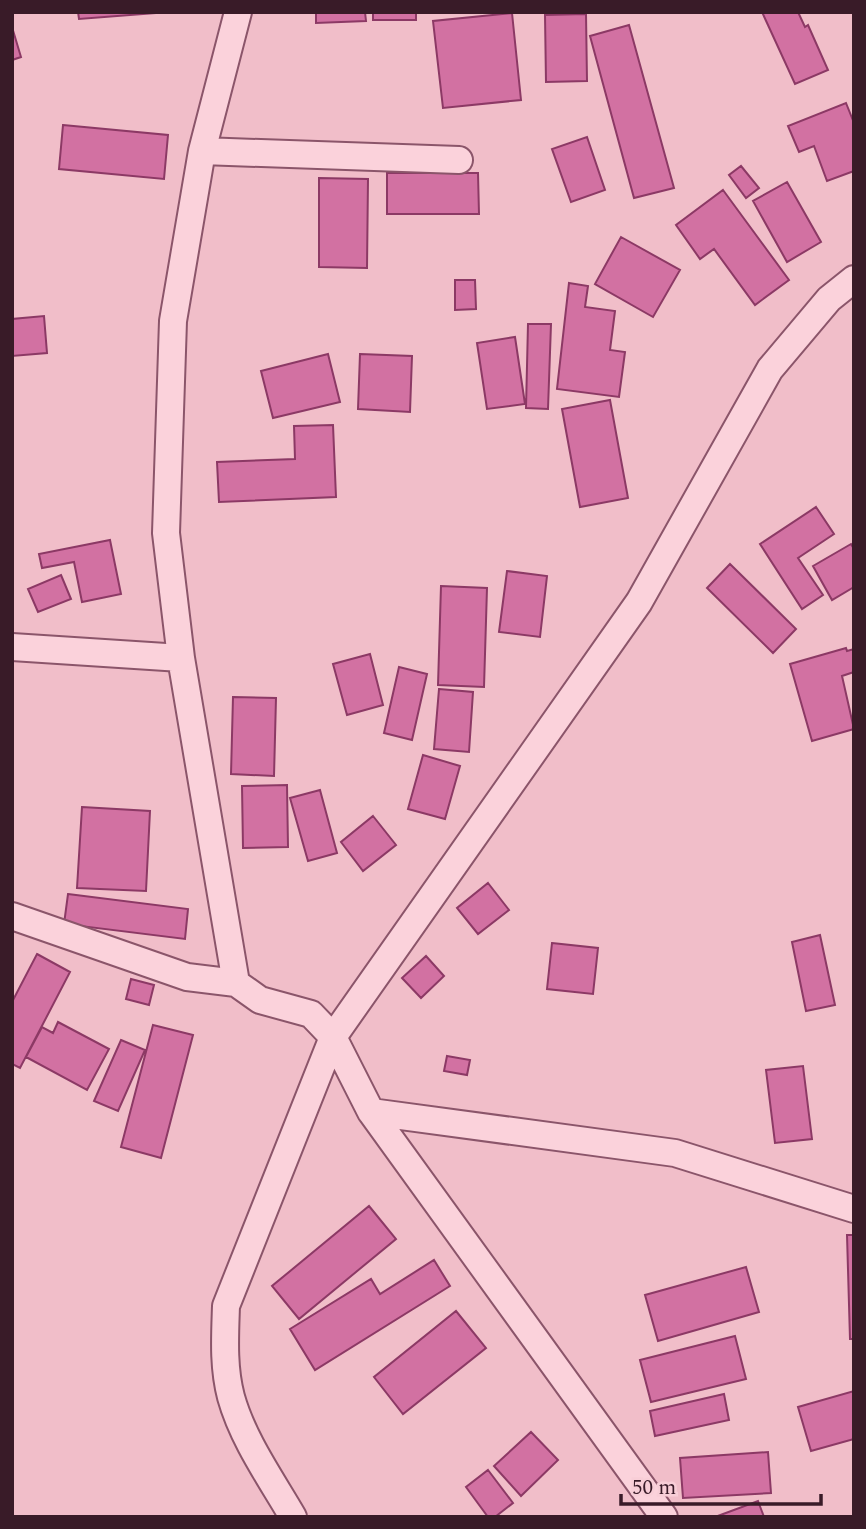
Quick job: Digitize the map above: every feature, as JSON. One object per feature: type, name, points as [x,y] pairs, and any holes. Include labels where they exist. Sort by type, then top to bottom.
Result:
[{"type":"street","points":[[236,983],[181,658],[166,533],[173,321],[202,151],[238,12]]},
{"type":"street","points":[[202,151],[459,160]]},
{"type":"street","points":[[293,1517],[248,1439],[231,1397],[224,1354],[226,1306],[333,1037],[639,602],[770,369],[829,299],[854,279]]},
{"type":"street","points":[[12,647],[181,658]]},
{"type":"street","points":[[12,916],[187,977],[236,983],[260,1000],[311,1014],[333,1037],[371,1112],[664,1517]]},
{"type":"street","points":[[371,1112],[675,1153],[854,1209]]},
{"type":"building","points":[[78,12],[169,12],[79,19]]},
{"type":"building","points":[[316,12],[365,12],[366,21],[316,23]]},
{"type":"building","points":[[373,12],[416,12],[416,20],[373,20]]},
{"type":"building","points":[[762,12],[798,12],[805,27],[808,25],[828,70],[795,84]]},
{"type":"building","points":[[512,13],[521,100],[443,108],[433,21]]},
{"type":"building","points":[[586,14],[587,81],[546,82],[545,15]]},
{"type":"building","points":[[629,25],[674,188],[634,198],[590,36]]},
{"type":"building","points":[[12,27],[21,57],[12,60]]},
{"type":"building","points":[[846,103],[854,123],[854,171],[827,181],[814,146],[799,152],[788,126]]},
{"type":"building","points":[[63,125],[168,135],[164,179],[59,169]]},
{"type":"building","points":[[587,137],[605,190],[571,202],[552,149]]},
{"type":"building","points":[[741,166],[759,188],[746,198],[729,175]]},
{"type":"building","points":[[387,173],[478,173],[479,214],[387,214]]},
{"type":"building","points":[[319,178],[368,179],[367,268],[319,267]]},
{"type":"building","points":[[787,182],[821,242],[787,262],[753,201]]},
{"type":"building","points":[[723,190],[789,280],[755,305],[714,249],[700,259],[676,225]]},
{"type":"building","points":[[621,237],[680,270],[653,317],[595,284]]},
{"type":"building","points":[[455,280],[475,280],[476,309],[455,310]]},
{"type":"building","points":[[569,283],[588,286],[585,307],[615,311],[610,350],[625,352],[619,397],[557,389]]},
{"type":"building","points":[[44,316],[47,353],[12,356],[12,319]]},
{"type":"building","points":[[528,324],[551,324],[548,409],[526,408]]},
{"type":"building","points":[[515,337],[525,404],[487,409],[477,343]]},
{"type":"building","points":[[328,354],[340,402],[273,418],[261,371]]},
{"type":"building","points":[[360,354],[412,356],[410,412],[358,409]]},
{"type":"building","points":[[610,400],[628,498],[580,507],[562,409]]},
{"type":"building","points":[[333,425],[336,497],[219,502],[217,462],[295,459],[294,426]]},
{"type":"building","points":[[816,507],[834,534],[798,558],[823,595],[802,609],[760,544]]},
{"type":"building","points":[[110,540],[121,594],[82,602],[74,562],[42,568],[39,554]]},
{"type":"building","points":[[851,544],[854,549],[854,587],[832,600],[813,566]]},
{"type":"building","points":[[730,564],[796,629],[773,653],[707,588]]},
{"type":"building","points":[[507,571],[547,576],[540,637],[499,632]]},
{"type":"building","points":[[61,575],[71,599],[38,612],[28,589]]},
{"type":"building","points":[[441,586],[487,588],[484,687],[438,685]]},
{"type":"building","points":[[846,648],[847,651],[854,649],[854,672],[842,676],[854,729],[812,741],[790,664]]},
{"type":"building","points":[[370,654],[383,705],[347,715],[333,664]]},
{"type":"building","points":[[399,667],[427,674],[412,740],[384,733]]},
{"type":"building","points":[[439,689],[473,692],[469,752],[434,749]]},
{"type":"building","points":[[233,697],[276,698],[274,776],[231,774]]},
{"type":"building","points":[[423,755],[460,766],[445,819],[408,809]]},
{"type":"building","points":[[287,785],[288,847],[243,848],[242,786]]},
{"type":"building","points":[[320,790],[337,853],[308,861],[290,798]]},
{"type":"building","points":[[82,807],[150,811],[146,891],[77,888]]},
{"type":"building","points":[[373,816],[396,845],[363,871],[341,842]]},
{"type":"building","points":[[488,883],[509,910],[478,934],[457,908]]},
{"type":"building","points":[[68,894],[188,909],[185,939],[64,924]]},
{"type":"building","points":[[820,935],[835,1005],[806,1011],[792,942]]},
{"type":"building","points":[[552,943],[598,948],[593,994],[547,989]]},
{"type":"building","points":[[37,954],[70,972],[20,1068],[12,1064],[12,1002]]},
{"type":"building","points":[[426,956],[444,976],[421,998],[402,978]]},
{"type":"building","points":[[131,979],[154,985],[149,1005],[126,999]]},
{"type":"building","points":[[58,1022],[109,1049],[87,1090],[26,1057],[42,1027],[53,1033]]},
{"type":"building","points":[[153,1025],[193,1035],[161,1158],[121,1147]]},
{"type":"building","points":[[121,1040],[145,1050],[118,1111],[94,1101]]},
{"type":"building","points":[[447,1056],[470,1060],[467,1075],[444,1071]]},
{"type":"building","points":[[803,1066],[812,1139],[775,1143],[766,1070]]},
{"type":"building","points":[[369,1206],[396,1239],[299,1319],[272,1286]]},
{"type":"building","points":[[847,1235],[854,1235],[854,1339],[850,1339]]},
{"type":"building","points":[[434,1260],[450,1286],[315,1370],[290,1329],[371,1279],[380,1294]]},
{"type":"building","points":[[746,1267],[759,1312],[658,1341],[645,1295]]},
{"type":"building","points":[[456,1311],[486,1348],[403,1414],[374,1377]]},
{"type":"building","points":[[735,1336],[746,1379],[651,1402],[640,1360]]},
{"type":"building","points":[[854,1391],[854,1439],[811,1451],[798,1407]]},
{"type":"building","points":[[724,1394],[729,1420],[655,1436],[650,1411]]},
{"type":"building","points":[[531,1432],[558,1460],[521,1496],[494,1466]]},
{"type":"building","points":[[768,1452],[771,1493],[683,1498],[680,1458]]},
{"type":"building","points":[[488,1470],[513,1503],[495,1517],[488,1517],[466,1487]]},
{"type":"building","points":[[758,1501],[764,1517],[715,1517]]}]
